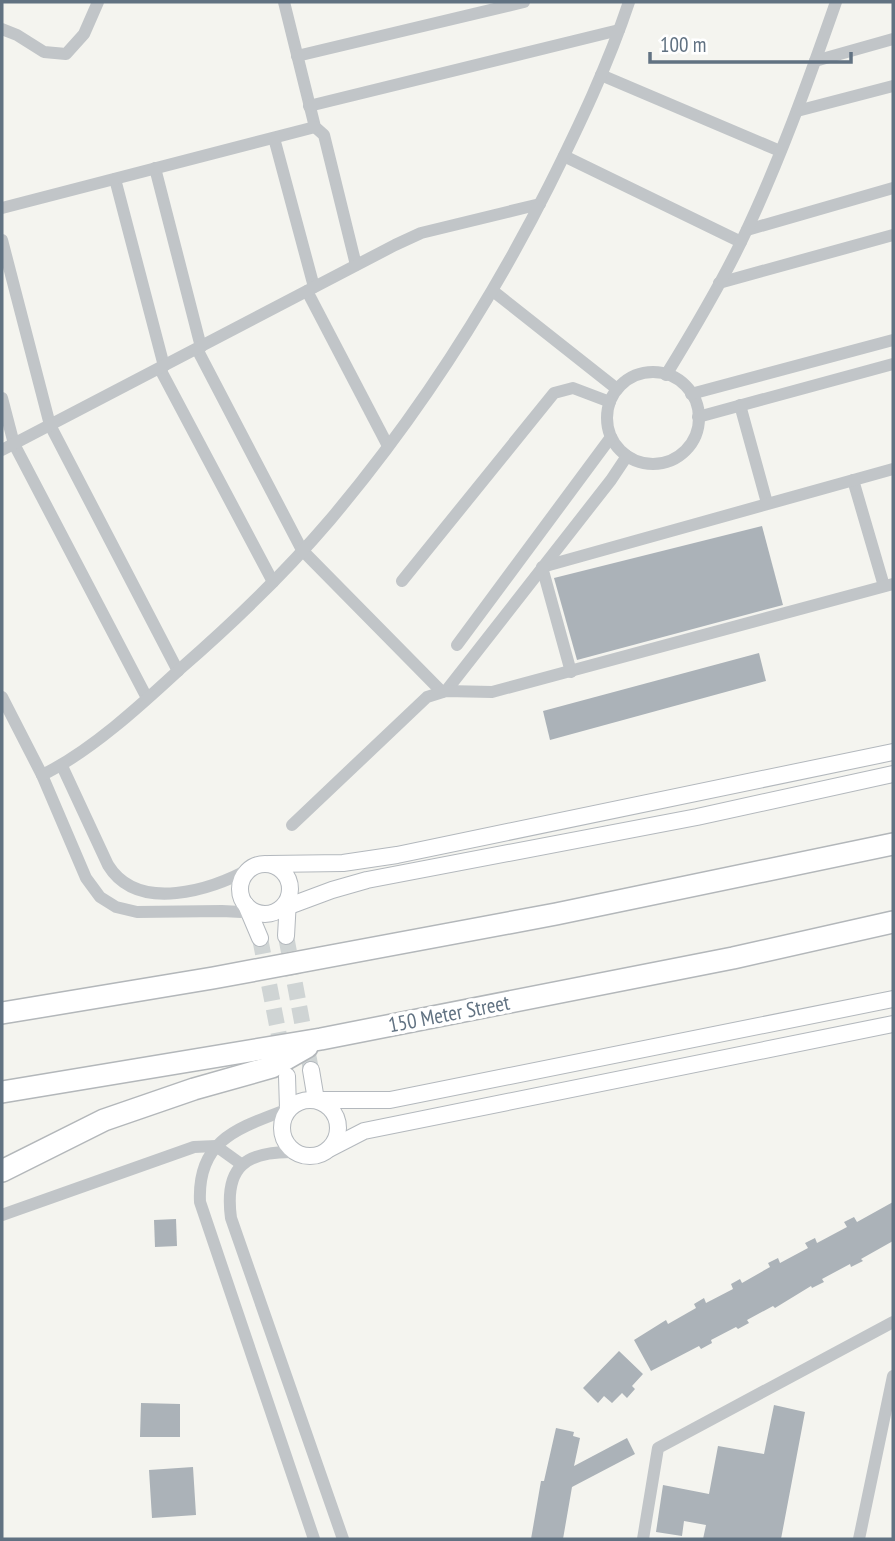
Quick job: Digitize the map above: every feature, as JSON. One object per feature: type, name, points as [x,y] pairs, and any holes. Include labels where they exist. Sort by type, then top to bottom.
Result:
[{"type":"highway","points":[[2,1013],[213,978],[556,915],[893,844]]},
{"type":"highway","name":"150 Meter Street","points":[[2,1092],[321,1039],[733,958],[893,922]]},
{"type":"highway","points":[[2,1004],[43,1006]]},
{"type":"highway","points":[[2,1171],[104,1120],[194,1089],[271,1067],[321,1039]]},
{"type":"street","points":[[2,29],[17,34],[44,52],[66,54],[84,34],[98,2]]},
{"type":"street","points":[[284,2],[315,127],[324,135],[356,265]]},
{"type":"street","points":[[297,56],[524,2]]},
{"type":"street","points":[[42,775],[62,766],[147,698],[272,582],[329,522],[388,446],[493,292],[564,156],[601,75],[629,2]]},
{"type":"street","points":[[666,374],[744,236],[797,111],[836,2]]},
{"type":"street","points":[[309,106],[619,30]]},
{"type":"street","points":[[815,61],[893,39]]},
{"type":"street","points":[[601,75],[780,151]]},
{"type":"street","points":[[797,111],[893,86]]},
{"type":"street","points":[[2,208],[315,127]]},
{"type":"street","points":[[274,138],[311,289],[388,446]]},
{"type":"street","points":[[564,156],[744,236],[893,188]]},
{"type":"street","points":[[155,169],[199,348],[303,550],[444,692]]},
{"type":"street","points":[[115,179],[162,368],[272,582]]},
{"type":"street","points":[[8,447],[421,233],[540,204]]},
{"type":"street","points":[[719,282],[893,235]]},
{"type":"street","points":[[2,240],[50,425],[178,671]]},
{"type":"street","points":[[493,292],[617,389]]},
{"type":"street","points":[[691,394],[893,340]]},
{"type":"street","points":[[698,417],[893,364]]},
{"type":"street","points":[[641,374],[666,374],[681,382],[691,394],[698,417],[692,440],[677,456],[664,462],[650,464],[636,461],[627,456],[611,437],[607,423],[610,402],[617,389],[628,380],[641,374]]},
{"type":"street","points":[[402,581],[554,394],[573,388],[610,402]]},
{"type":"street","points":[[2,398],[8,447],[147,698]]},
{"type":"street","points":[[740,405],[767,503]]},
{"type":"street","points":[[457,645],[611,437]]},
{"type":"street","points":[[444,692],[627,456]]},
{"type":"street","points":[[542,567],[893,469]]},
{"type":"street","points":[[292,825],[427,697],[444,692],[492,692],[888,585],[853,480]]},
{"type":"street","points":[[542,567],[571,672]]},
{"type":"street","points":[[2,697],[42,775],[86,878],[106,902],[137,912],[251,910],[267,914],[286,905],[367,880],[697,817],[893,774]]},
{"type":"street","points":[[62,766],[115,877],[126,885],[152,892],[186,892],[231,879],[253,867],[269,864],[343,863],[397,855],[893,752]]},
{"type":"street","points":[[269,864],[283,871],[290,884],[286,905],[286,936]]},
{"type":"street","points":[[253,867],[246,873],[240,889],[251,910],[260,939]]},
{"type":"street","points":[[314,1539],[200,1202],[201,1173],[206,1159],[216,1146],[246,1125],[301,1102],[390,1100],[424,1095],[893,999]]},
{"type":"street","points":[[343,1539],[231,1218],[232,1181],[241,1164],[266,1153],[295,1152],[308,1156],[323,1153],[364,1131],[893,1024]]},
{"type":"street","points":[[311,1070],[316,1100]]},
{"type":"street","points":[[287,1076],[288,1109],[282,1132],[288,1146],[295,1152]]},
{"type":"street","points":[[316,1100],[328,1107],[337,1123],[334,1141],[328,1149]]},
{"type":"street","points":[[2,1215],[194,1147],[216,1146],[241,1164]]},
{"type":"street","points":[[643,1539],[659,1448],[893,1322]]},
{"type":"street","points":[[859,1539],[893,1376]]},
{"type":"building","points":[[762,526],[783,605],[577,660],[554,578]]},
{"type":"building","points":[[759,653],[766,681],[550,740],[543,711]]},
{"type":"building","points":[[893,1202],[893,1241],[861,1259],[863,1261],[851,1267],[850,1264],[822,1279],[824,1282],[812,1288],[811,1286],[775,1308],[773,1306],[747,1320],[749,1323],[738,1329],[736,1327],[711,1340],[712,1343],[701,1349],[699,1346],[651,1371],[634,1340],[666,1320],[668,1324],[696,1308],[694,1304],[704,1298],[706,1303],[733,1289],[731,1284],[740,1279],[742,1283],[770,1267],[768,1263],[778,1258],[780,1263],[808,1248],[805,1243],[815,1238],[817,1243],[847,1227],[844,1222],[854,1217],[857,1222]]},
{"type":"building","points":[[176,1219],[177,1246],[155,1247],[154,1220]]},
{"type":"building","points":[[619,1351],[643,1374],[632,1386],[635,1389],[627,1398],[622,1393],[612,1403],[604,1396],[598,1403],[583,1388]]},
{"type":"building","points":[[141,1403],[180,1404],[180,1437],[140,1437]]},
{"type":"building","points":[[774,1405],[805,1412],[781,1539],[703,1539],[706,1525],[684,1521],[682,1536],[656,1532],[663,1485],[709,1494],[718,1446],[764,1454]]},
{"type":"building","points":[[556,1428],[574,1432],[573,1436],[580,1438],[574,1466],[627,1438],[635,1454],[572,1487],[563,1539],[531,1539],[541,1481],[544,1481]]},
{"type":"building","points":[[193,1467],[196,1515],[152,1518],[149,1470]]},
{"type":"tunnel","points":[[286,936],[311,1070]]},
{"type":"tunnel","points":[[260,938],[283,1056]]}]
